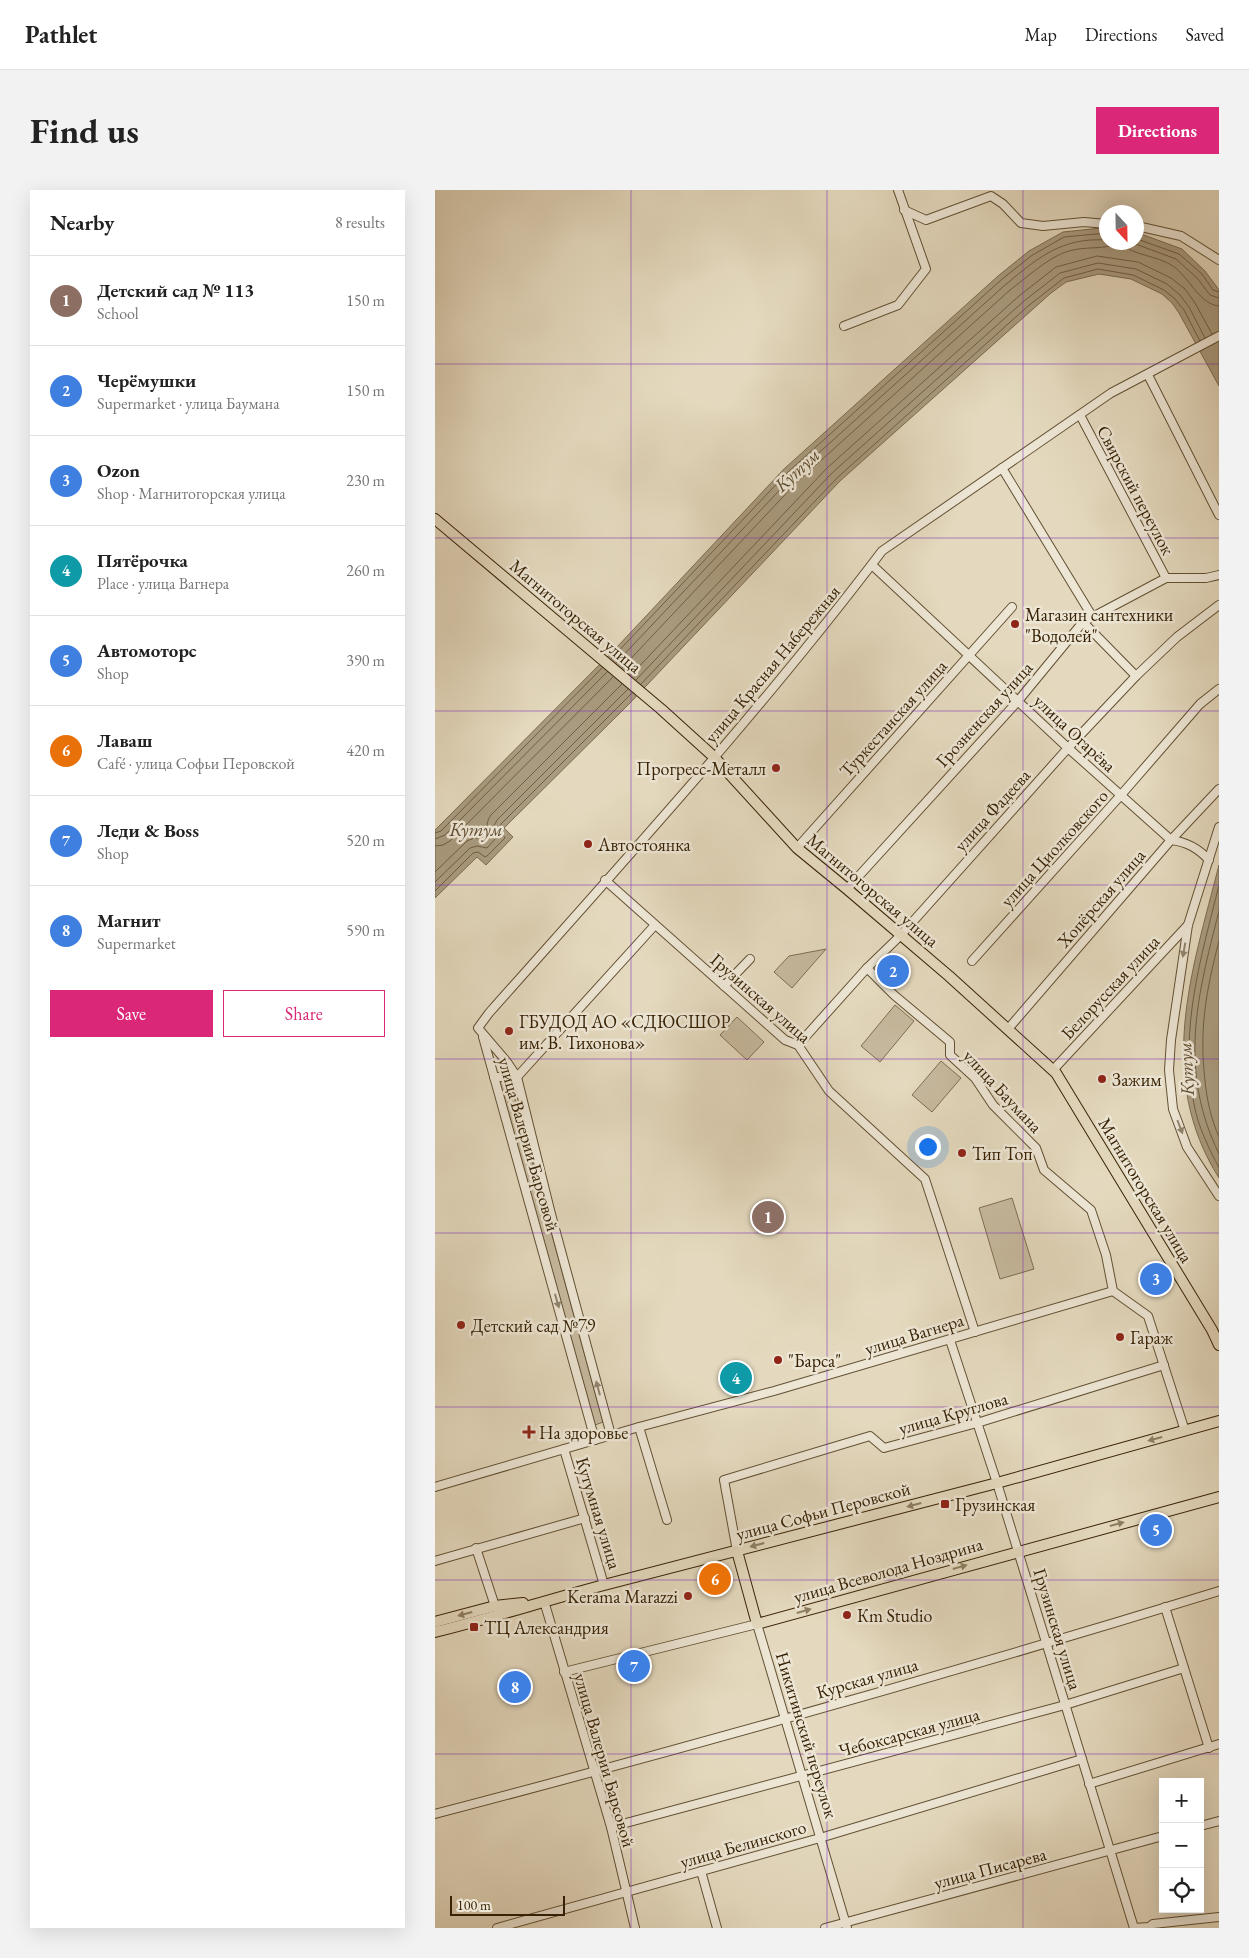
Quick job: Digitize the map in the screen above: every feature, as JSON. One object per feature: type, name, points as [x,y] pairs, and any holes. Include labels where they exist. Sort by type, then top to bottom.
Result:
[{"type":"main road","name":"Магнитогорская улица","points":[[435,519],[661,709],[714,757],[797,848],[949,976],[1053,1070],[1212,1330],[1219,1345]]},
{"type":"main road","name":"улица Софьи Перовской","points":[[435,1632],[499,1616],[544,1601],[604,1585],[997,1483],[1219,1421]]},
{"type":"main road","name":"улица Всеволода Ноздрина","points":[[757,1624],[1219,1497]]},
{"type":"main road","name":"Никитинский переулок","points":[[737,1550],[757,1624]]},
{"type":"main road","points":[[435,1622],[495,1606],[544,1601]]},
{"type":"street","points":[[845,326],[898,305],[926,270],[898,190]]},
{"type":"street","points":[[904,210],[926,220],[991,196],[1003,204],[1021,223],[1043,226],[1084,222],[1099,223]]},
{"type":"street","points":[[1144,228],[1181,236],[1219,260]]},
{"type":"street","name":"улица Красная Набережная","points":[[483,1035],[478,1028],[489,1013],[714,757],[833,616],[882,551],[1111,393],[1185,356],[1219,336]]},
{"type":"street","points":[[1148,374],[1219,515]]},
{"type":"street","name":"Свирский переулок","points":[[1080,415],[1165,578]]},
{"type":"street","points":[[1002,468],[1092,616]]},
{"type":"street","name":"улица Огарёва","points":[[872,565],[1068,748],[1171,840]]},
{"type":"street","name":"Грозненская улица","points":[[847,889],[1018,701],[1083,622],[1165,578],[1206,578],[1219,575]]},
{"type":"street","name":"улица Фадеева","points":[[798,1046],[867,968],[900,936],[1135,676],[1177,637],[1219,605]]},
{"type":"street","name":"Туркестанская улица","points":[[797,848],[1012,607]]},
{"type":"street","points":[[1083,622],[1135,676]]},
{"type":"street","name":"улица Циолковского","points":[[971,961],[1121,795],[1200,704],[1219,689]]},
{"type":"street","name":"Хопёрская улица","points":[[1008,1028],[1171,840],[1219,790]]},
{"type":"street","points":[[1219,827],[1188,925],[1171,1040],[1169,1070],[1173,1109],[1187,1147],[1219,1196]]},
{"type":"street","points":[[1171,840],[1185,842],[1201,850],[1209,860]]},
{"type":"street","name":"Грузинская улица","points":[[605,880],[785,1040],[798,1046],[829,1091],[925,1179],[975,1332]]},
{"type":"street","points":[[495,1076],[517,1077],[655,925]]},
{"type":"street","name":"Белорусская улица","points":[[1053,1070],[1188,925]]},
{"type":"street","points":[[725,986],[750,959]]},
{"type":"street","name":"улица Баумана","points":[[867,968],[894,995],[950,1042],[950,1055],[975,1078],[993,1105],[1036,1148],[1044,1170],[1091,1210],[1105,1255],[1113,1291]]},
{"type":"street","name":"улица Валерии Барсовой","points":[[483,1035],[595,1440]]},
{"type":"street","name":"улица Валерии Барсовой","points":[[483,1035],[507,1062],[517,1077],[611,1435]]},
{"type":"street","points":[[549,1273],[566,1268]]},
{"type":"street","points":[[1113,1291],[1148,1316],[1185,1431]]},
{"type":"street","name":"улица Вагнера","points":[[435,1487],[639,1427],[774,1391],[1113,1291]]},
{"type":"street","name":"Грузинская улица","points":[[950,1340],[997,1483],[1134,1928]]},
{"type":"street","name":"улица Круглова","points":[[737,1550],[725,1480],[870,1436],[884,1448],[977,1423],[1163,1365]]},
{"type":"street","points":[[639,1427],[667,1520]]},
{"type":"street","name":"Кутумная улица","points":[[564,1449],[604,1585]]},
{"type":"street","points":[[435,1561],[585,1518]]},
{"type":"street","points":[[476,1548],[495,1606]]},
{"type":"street","name":"Курская улица","points":[[435,1814],[594,1772],[1047,1644],[1219,1591]]},
{"type":"street","name":"улица Валерии Барсовой","points":[[544,1601],[611,1827],[635,1928]]},
{"type":"street","points":[[1165,1607],[1209,1748]]},
{"type":"street","name":"улица Всеволода Ноздрина","points":[[564,1672],[757,1624]]},
{"type":"street","name":"Никитинский переулок","points":[[757,1624],[846,1925]]},
{"type":"street","name":"Чебоксарская улица","points":[[611,1827],[1065,1705],[1184,1668]]},
{"type":"street","points":[[1089,1784],[1219,1744]]},
{"type":"street","name":"улица Белинского","points":[[497,1928],[820,1838],[1082,1759]]},
{"type":"street","points":[[1204,1825],[1219,1821]]},
{"type":"street","name":"улица Писарева","points":[[825,1928],[846,1925],[1159,1837]]},
{"type":"street","points":[[701,1871],[717,1928]]},
{"type":"street","points":[[1134,1928],[1149,1927],[1153,1924],[1219,1917]]},
{"type":"shaded area","points":[[826,949],[792,988],[774,972],[789,956]]},
{"type":"shaded area","points":[[895,1005],[914,1021],[880,1062],[861,1046]]},
{"type":"shaded area","points":[[737,1017],[764,1042],[747,1060],[720,1035]]},
{"type":"shaded area","points":[[941,1061],[961,1078],[932,1112],[912,1095]]},
{"type":"shaded area","points":[[509,1077],[603,1422],[595,1425],[499,1080]]},
{"type":"shaded area","points":[[1012,1198],[1034,1269],[1000,1279],[979,1208]]},
{"type":"water","name":"Кутум","points":[[1099,228],[1099,250],[1144,250],[1144,235],[1182,249],[1205,271],[1219,290],[1219,386],[1179,313],[1162,294],[1131,279],[1099,274],[1066,282],[1051,293],[840,481],[629,704],[504,828],[513,837],[486,865],[477,857],[435,898],[435,830],[617,647],[784,469],[998,276],[1029,251],[1063,232]]},
{"type":"water","name":"Кутум","points":[[1219,865],[1219,1178],[1200,1140],[1188,1101],[1184,1062],[1185,1023],[1190,984]]},
{"type":"place","name":"Магазин сантехники \"Водолей\"","points":[[1015,624]]},
{"type":"place","name":"Прогресс-Металл","points":[[776,768]]},
{"type":"place","name":"Автостоянка","points":[[588,844]]},
{"type":"place","name":"Черёмушки","points":[[893,971]]},
{"type":"place","name":"ГБУДОД АО «СДЮСШОР им. В. Тихонова»","points":[[509,1031]]},
{"type":"place","name":"Зажим","points":[[1102,1079]]},
{"type":"place","name":"Тип Топ","points":[[962,1153]]},
{"type":"place","name":"Детский сад № 113","points":[[768,1217]]},
{"type":"place","name":"Ozon","points":[[1156,1279]]},
{"type":"place","name":"Детский сад №79","points":[[461,1325]]},
{"type":"place","name":"Гараж","points":[[1120,1337]]},
{"type":"place","name":"\"Барса\"","points":[[778,1360]]},
{"type":"place","name":"Пятёрочка","points":[[736,1378]]},
{"type":"place","name":"На здоровье","points":[[529,1432]]},
{"type":"place","name":"Грузинская","points":[[945,1504]]},
{"type":"place","name":"Автомоторс","points":[[1156,1530]]},
{"type":"place","name":"Лаваш","points":[[715,1579]]},
{"type":"place","name":"Kerama Marazzi","points":[[688,1596]]},
{"type":"place","name":"Кm Studio","points":[[847,1615]]},
{"type":"place","name":"ТЦ Александрия","points":[[474,1627]]},
{"type":"place","name":"Леди & Boss","points":[[634,1666]]},
{"type":"place","name":"Магнит","points":[[515,1687]]}]
